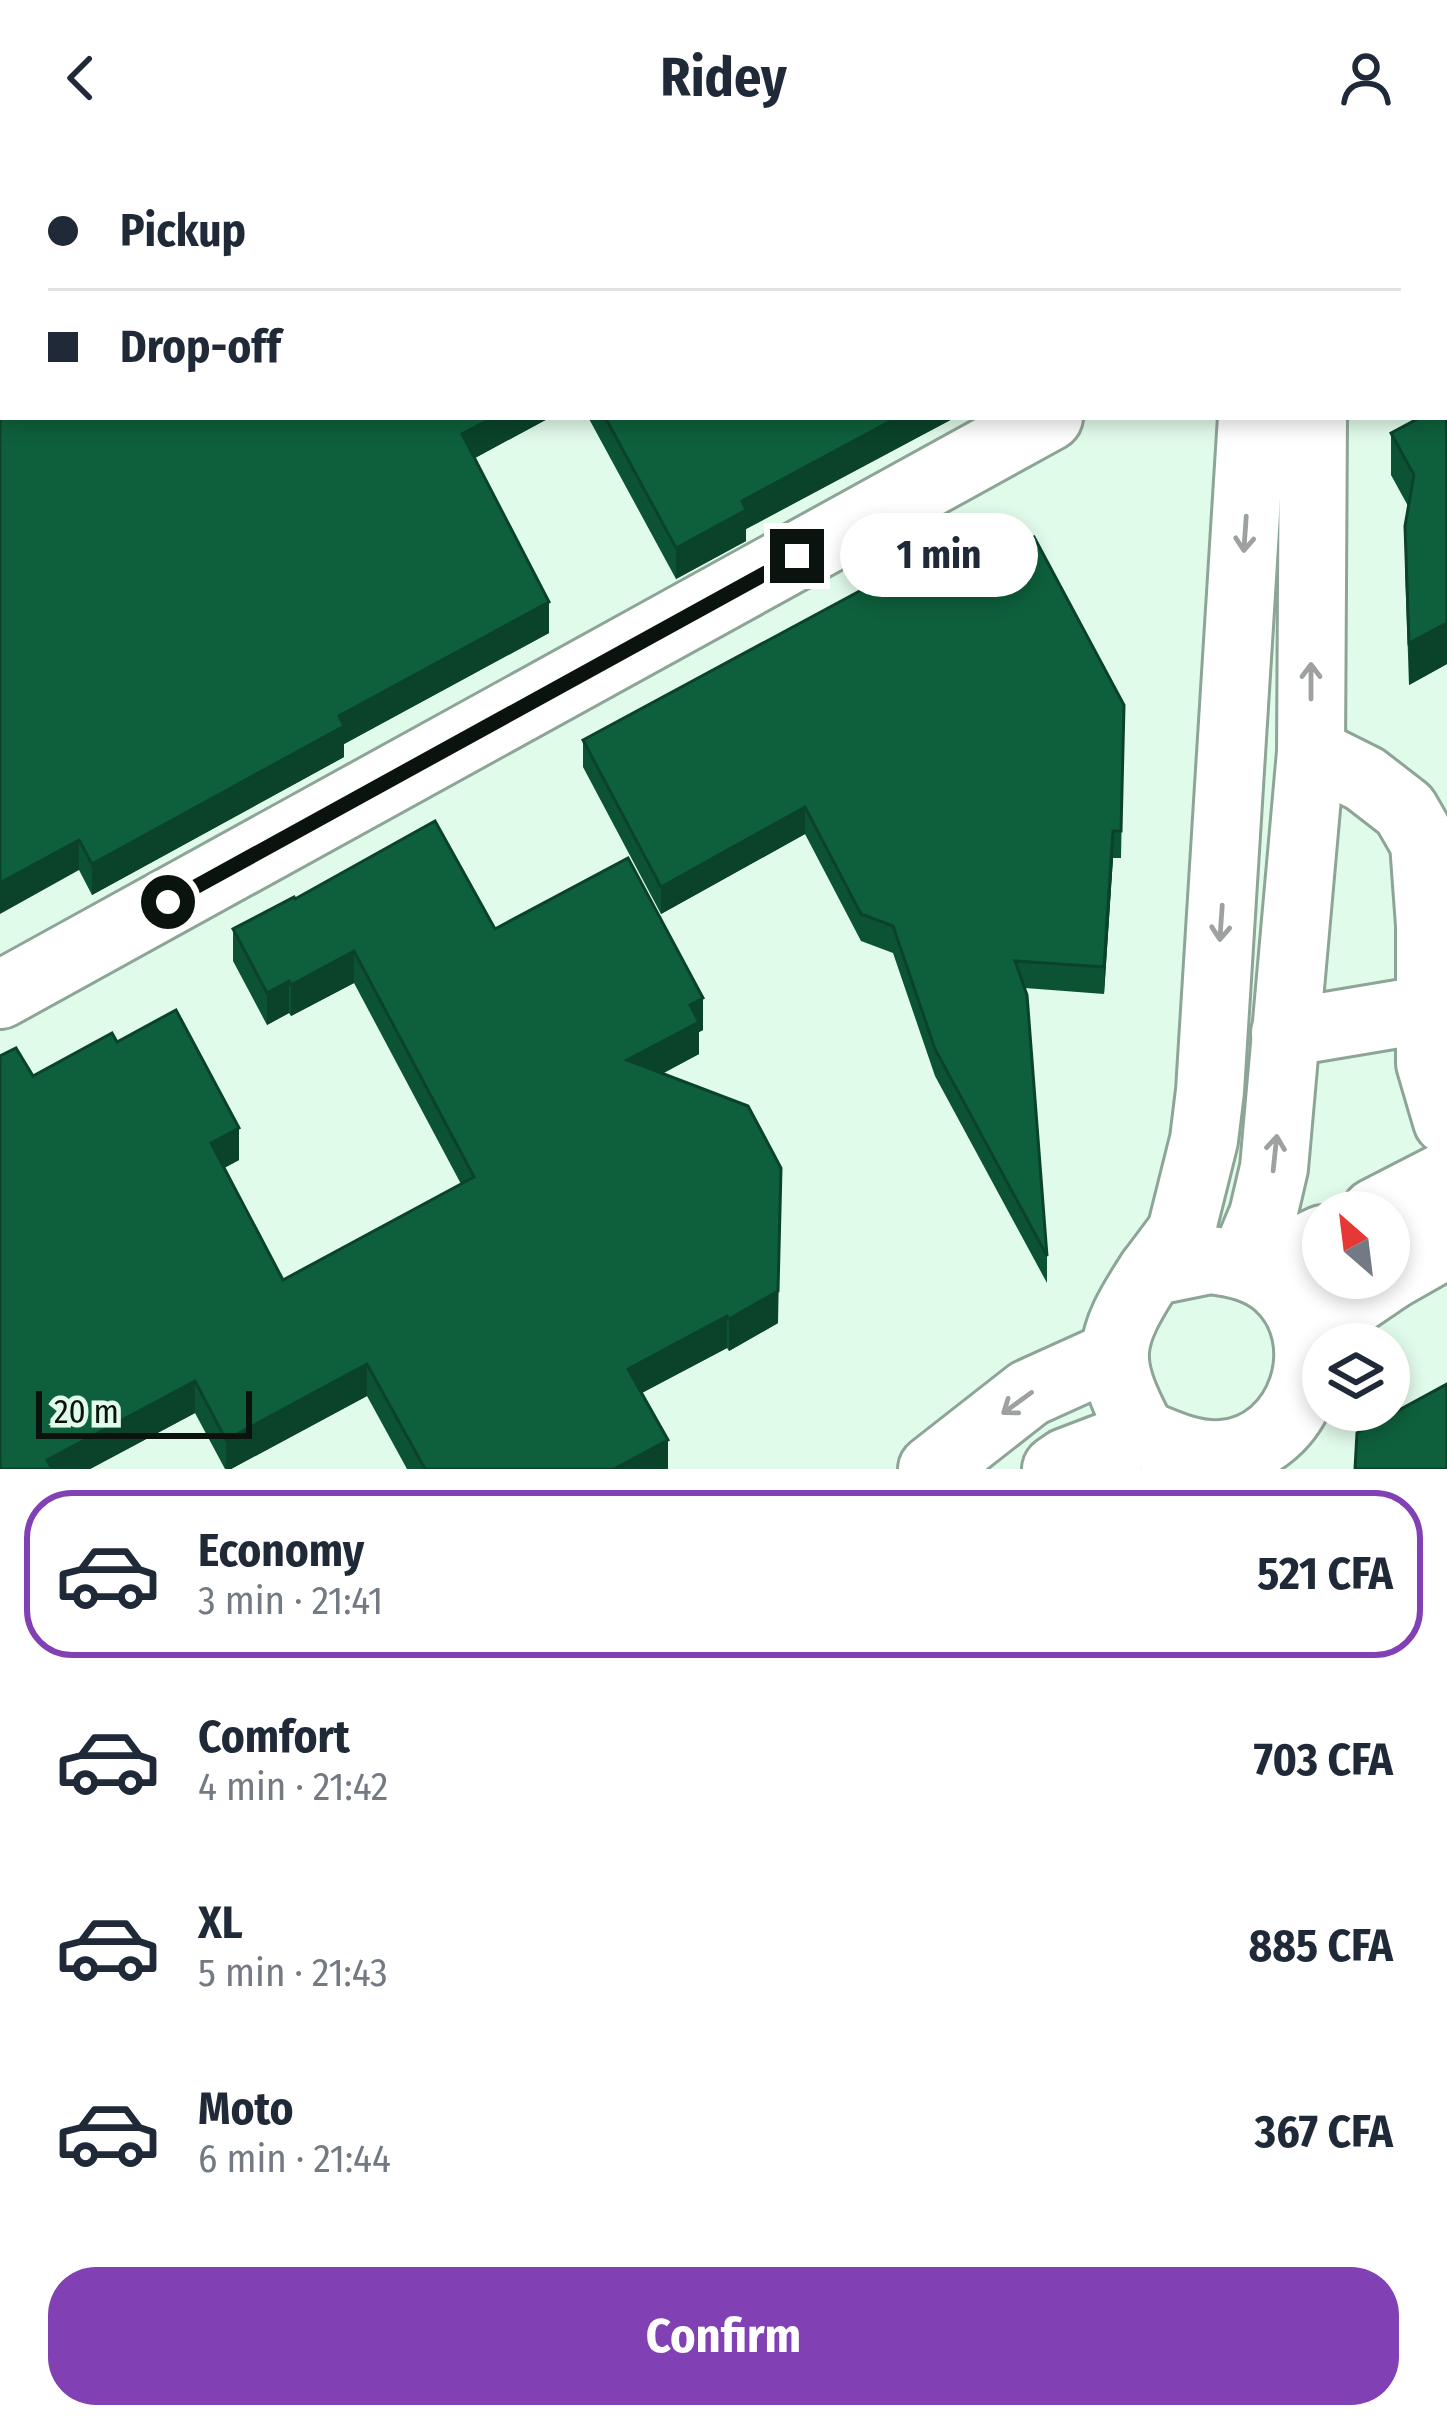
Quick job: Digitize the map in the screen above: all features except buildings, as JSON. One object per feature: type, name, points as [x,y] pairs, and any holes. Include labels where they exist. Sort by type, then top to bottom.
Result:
[{"type":"street","points":[[0,995],[1044,420]]},
{"type":"street","points":[[1160,1449],[1120,1392],[1114,1355],[1119,1327],[1181,1232],[1204,1140],[1252,420]]},
{"type":"street","points":[[1249,1268],[1274,1168],[1311,752],[1313,420]]},
{"type":"street","points":[[1311,752],[1366,778],[1405,811],[1424,843],[1430,925],[1430,1063],[1447,1121]]},
{"type":"street","points":[[1286,1034],[1428,1009]]},
{"type":"street","points":[[1410,1194],[1447,1174]]},
{"type":"street","points":[[1410,1266],[1447,1244]]},
{"type":"street","points":[[1249,1268],[1302,1247]]},
{"type":"street","points":[[1151,1272],[1210,1260],[1249,1268],[1279,1286],[1302,1323]]},
{"type":"street","points":[[1323,1323],[1358,1299]]},
{"type":"street","points":[[932,1469],[1029,1393],[1114,1355]]},
{"type":"street","points":[[1056,1469],[1066,1462],[1160,1449],[1226,1454],[1254,1445],[1274,1449],[1302,1393]]},
{"type":"route","points":[[168,902],[797,556]]}]
